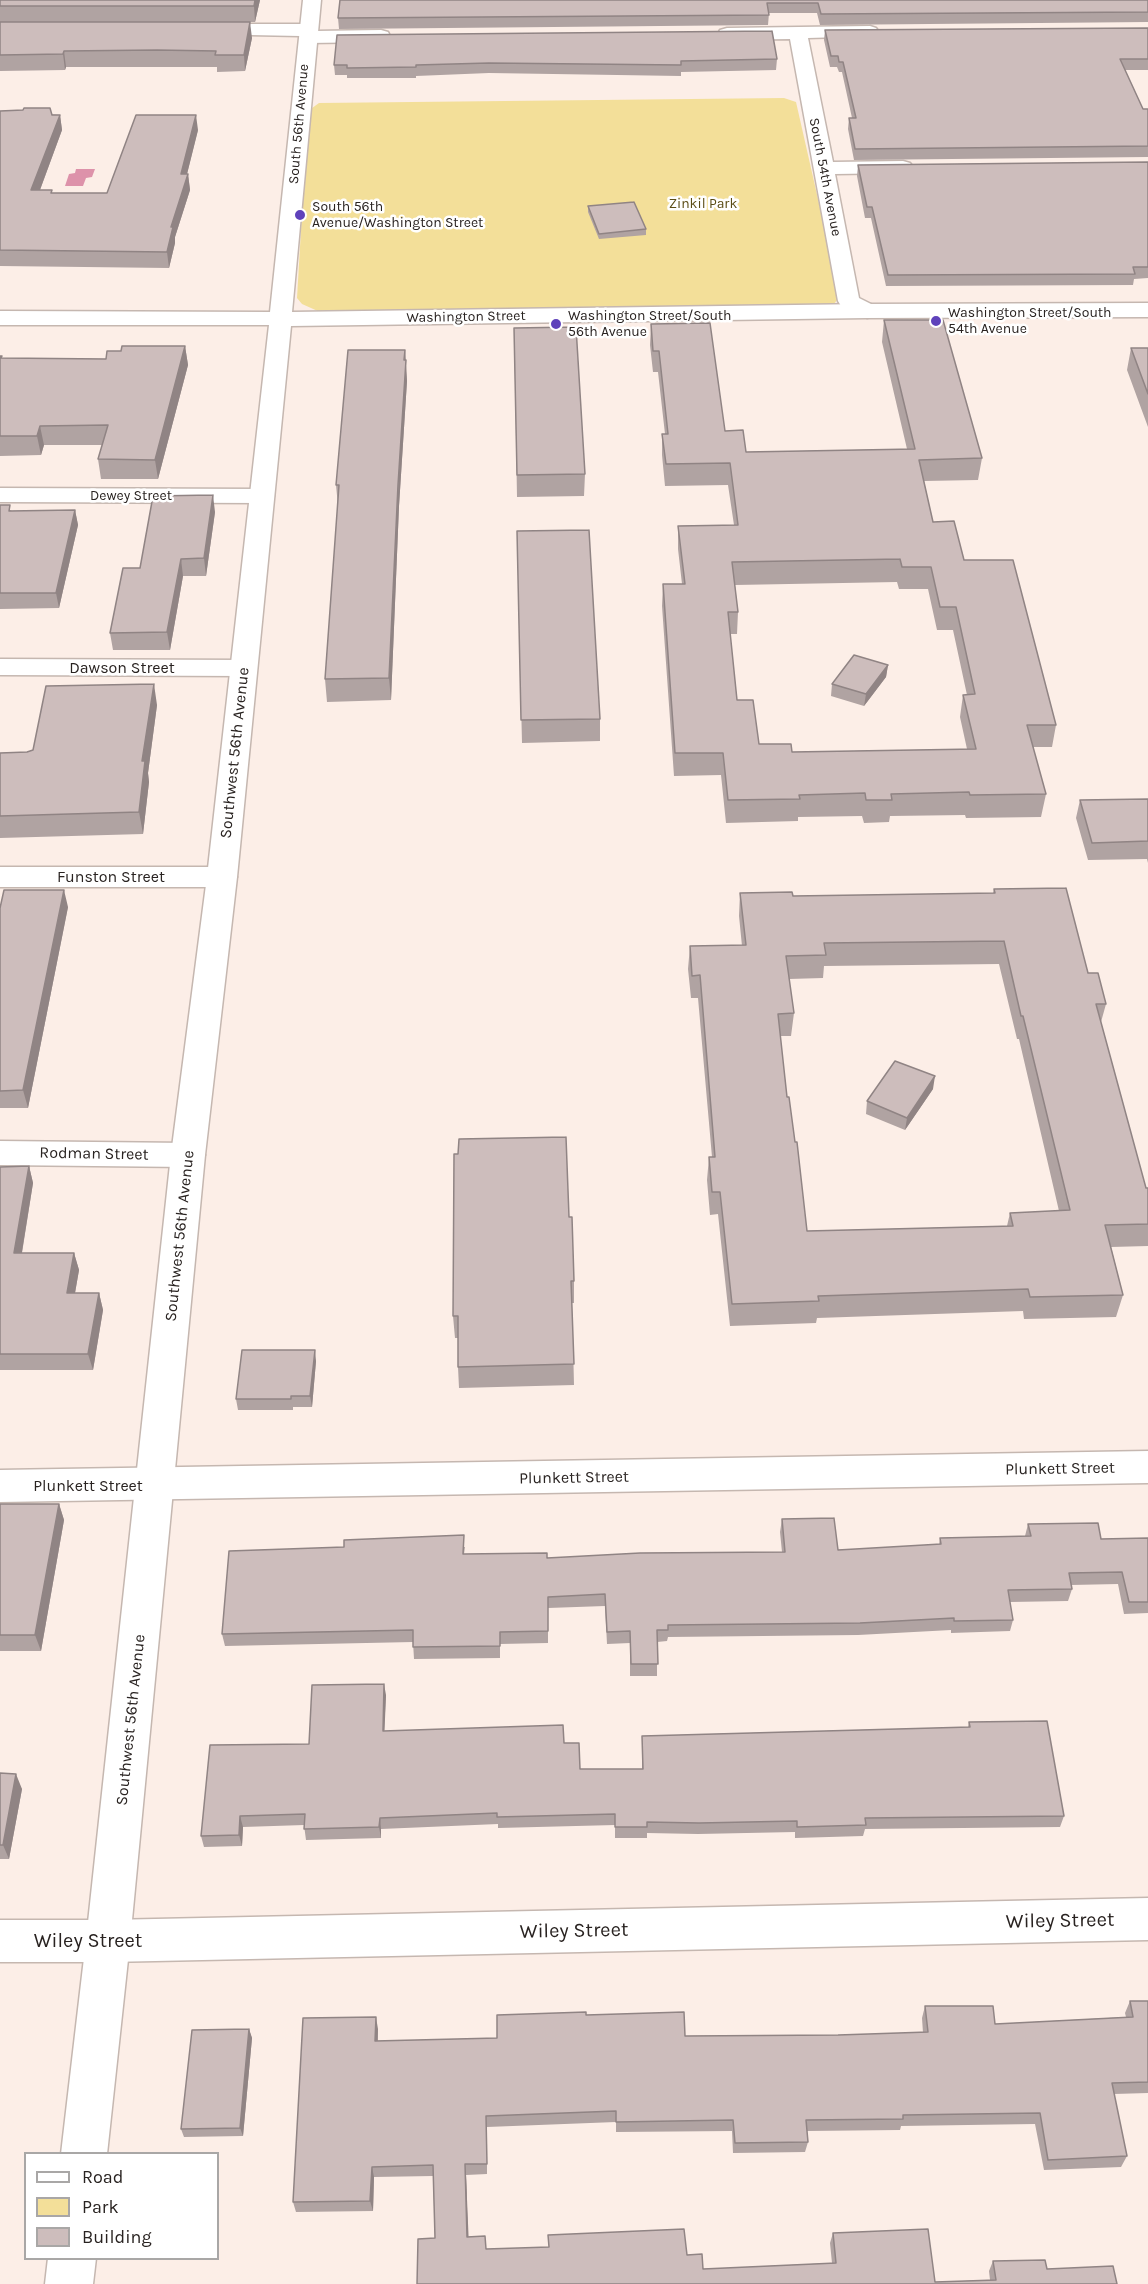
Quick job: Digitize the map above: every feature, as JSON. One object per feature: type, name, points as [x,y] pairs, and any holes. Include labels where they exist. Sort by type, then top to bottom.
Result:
[{"type":"street","name":"South 56th Avenue","points":[[281,320],[312,0]]},
{"type":"street","points":[[189,30],[397,36]]},
{"type":"street","points":[[703,34],[891,32]]},
{"type":"street","name":"South 54th Avenue","points":[[798,33],[849,301],[867,311]]},
{"type":"street","points":[[824,168],[928,167]]},
{"type":"street","name":"Washington Street","points":[[0,318],[281,320],[867,311],[1148,310]]},
{"type":"street","name":"Southwest 56th Avenue","points":[[84,2152],[108,1941],[188,1155],[222,877],[281,320]]},
{"type":"street","name":"Dewey Street","points":[[0,495],[262,496]]},
{"type":"street","name":"Dawson Street","points":[[0,667],[244,668]]},
{"type":"street","name":"Funston Street","points":[[0,877],[222,877]]},
{"type":"street","name":"Rodman Street","points":[[0,1153],[188,1155]]},
{"type":"street","name":"Plunkett Street","points":[[0,1486],[1148,1467]]},
{"type":"street","name":"Wiley Street","points":[[0,1941],[108,1941],[1148,1919]]},
{"type":"street","points":[[69,2284],[72,2260]]},
{"type":"green space","name":"Zinkil Park","points":[[784,98],[796,102],[840,296],[831,308],[320,312],[302,304],[297,298],[308,111],[319,103]]},
{"type":"shaded area","points":[[76,169],[95,169],[92,177],[86,178],[83,186],[65,186],[69,174],[75,173]]},
{"type":"building","points":[[0,0],[255,0],[254,6],[0,6]]},
{"type":"building","points":[[340,0],[1148,0],[1148,12],[821,14],[818,3],[767,3],[769,15],[338,18]]},
{"type":"building","points":[[0,22],[250,22],[244,55],[215,55],[216,51],[157,50],[64,51],[63,54],[0,55]]},
{"type":"building","points":[[1148,28],[1148,59],[1120,59],[1143,109],[1148,109],[1148,146],[855,149],[849,118],[856,118],[843,62],[839,62],[838,56],[831,56],[825,30]]},
{"type":"building","points":[[772,31],[777,59],[681,61],[681,65],[489,63],[347,68],[347,65],[334,65],[337,35]]},
{"type":"building","points":[[24,108],[50,108],[52,115],[60,115],[31,190],[52,190],[51,193],[107,193],[136,115],[196,115],[181,174],[188,174],[171,227],[173,227],[167,252],[0,250],[0,111],[23,110]]},
{"type":"building","points":[[1148,162],[1148,267],[1133,267],[1135,274],[888,275],[872,207],[867,207],[858,165]]},
{"type":"building","points":[[634,202],[646,229],[599,234],[588,206]]},
{"type":"building","points":[[884,320],[943,320],[982,458],[919,460],[933,522],[954,521],[964,560],[1013,560],[1056,725],[1027,725],[1046,794],[970,795],[969,792],[891,794],[892,800],[866,800],[865,793],[799,795],[800,799],[728,800],[723,753],[675,753],[663,584],[685,584],[678,526],[738,525],[730,463],[666,464],[662,434],[668,434],[659,351],[653,351],[651,324],[710,323],[725,431],[743,430],[746,452],[915,449]],"holes":[[[900,559],[902,567],[931,567],[940,607],[956,607],[975,694],[963,695],[976,749],[792,752],[791,744],[759,744],[753,700],[737,700],[728,612],[738,612],[732,562]]]},
{"type":"building","points":[[576,327],[585,474],[517,475],[514,328]]},
{"type":"building","points":[[122,346],[185,346],[155,460],[98,459],[108,425],[40,426],[37,436],[0,436],[0,356],[1,358],[106,359],[107,351],[121,351]]},
{"type":"building","points":[[1131,348],[1148,348],[1148,394]]},
{"type":"building","points":[[348,350],[405,350],[389,678],[325,679],[339,485],[336,485]]},
{"type":"building","points":[[213,495],[204,558],[181,559],[167,632],[110,633],[123,568],[140,568],[153,496]]},
{"type":"building","points":[[0,505],[10,505],[9,511],[75,510],[56,593],[0,593]]},
{"type":"building","points":[[589,530],[600,719],[521,720],[517,531]]},
{"type":"building","points":[[854,655],[888,665],[866,694],[832,684]]},
{"type":"building","points":[[154,684],[142,761],[145,761],[139,812],[0,816],[0,753],[33,750],[46,686]]},
{"type":"building","points":[[1148,799],[1148,841],[1092,843],[1080,800]]},
{"type":"building","points":[[1066,888],[1088,973],[1098,973],[1106,1004],[1096,1004],[1146,1188],[1148,1188],[1148,1224],[1105,1225],[1123,1295],[1030,1297],[1028,1289],[818,1296],[819,1301],[732,1304],[720,1192],[712,1192],[709,1157],[715,1157],[700,975],[692,976],[690,946],[746,945],[740,893],[792,892],[793,896],[995,893],[994,889]],"holes":[[[1004,941],[1021,1016],[1023,1016],[1070,1210],[1010,1213],[1013,1226],[807,1231],[797,1142],[795,1142],[789,1097],[787,1097],[778,1014],[794,1013],[786,956],[826,955],[824,943]]]},
{"type":"building","points":[[4,890],[64,890],[23,1090],[0,1091],[0,908]]},
{"type":"building","points":[[895,1061],[935,1076],[907,1118],[867,1101]]},
{"type":"building","points":[[566,1137],[569,1217],[572,1217],[574,1281],[571,1281],[574,1364],[458,1367],[458,1316],[453,1316],[454,1154],[458,1154],[459,1139]]},
{"type":"building","points":[[29,1166],[14,1253],[74,1253],[67,1293],[99,1293],[88,1354],[0,1354],[0,1167]]},
{"type":"building","points":[[242,1350],[315,1350],[310,1396],[291,1396],[291,1399],[236,1399]]},
{"type":"building","points":[[0,1504],[59,1504],[35,1635],[0,1635]]},
{"type":"building","points":[[834,1518],[838,1550],[941,1544],[940,1538],[1031,1536],[1028,1524],[1098,1523],[1101,1539],[1148,1538],[1148,1602],[1129,1602],[1122,1572],[1069,1573],[1072,1589],[1008,1590],[1013,1620],[954,1621],[954,1618],[860,1623],[668,1625],[668,1630],[657,1630],[658,1664],[631,1664],[630,1631],[607,1632],[605,1594],[548,1597],[548,1631],[500,1632],[500,1646],[413,1647],[413,1630],[222,1634],[229,1551],[344,1547],[344,1540],[464,1535],[463,1554],[547,1553],[547,1558],[640,1553],[785,1552],[782,1519]]},
{"type":"building","points":[[384,1684],[383,1731],[563,1725],[564,1743],[579,1743],[580,1769],[643,1769],[642,1736],[970,1727],[969,1722],[1047,1721],[1064,1816],[865,1818],[866,1825],[797,1827],[797,1821],[647,1822],[647,1827],[615,1827],[615,1814],[497,1817],[497,1813],[380,1818],[379,1827],[304,1829],[305,1814],[240,1816],[239,1835],[201,1836],[210,1745],[309,1744],[312,1685]]},
{"type":"building","points":[[0,1773],[16,1774],[3,1845],[0,1845]]},
{"type":"building","points":[[1130,2001],[1148,2001],[1148,2082],[1112,2083],[1127,2156],[1048,2160],[1040,2113],[903,2115],[903,2119],[806,2120],[808,2142],[735,2143],[733,2120],[616,2122],[616,2111],[486,2116],[487,2164],[465,2164],[467,2237],[485,2236],[486,2249],[549,2247],[548,2235],[684,2229],[687,2255],[702,2254],[703,2269],[836,2263],[833,2233],[928,2229],[935,2282],[996,2280],[993,2261],[1045,2260],[1047,2269],[1113,2266],[1117,2284],[417,2284],[418,2239],[435,2238],[433,2165],[372,2167],[370,2201],[293,2202],[303,2018],[376,2017],[375,2041],[497,2038],[497,2015],[586,2012],[586,2015],[684,2012],[685,2036],[838,2035],[928,2032],[925,2006],[993,2006],[995,2024],[1133,2017]]},
{"type":"building","points":[[249,2029],[240,2128],[181,2129],[192,2030]]},
{"type":"place","name":"South 56th Avenue/Washington Street","points":[[300,215]]},
{"type":"place","name":"Washington Street/South 54th Avenue","points":[[936,321]]},
{"type":"place","name":"Washington Street/South 56th Avenue","points":[[556,324]]}]
